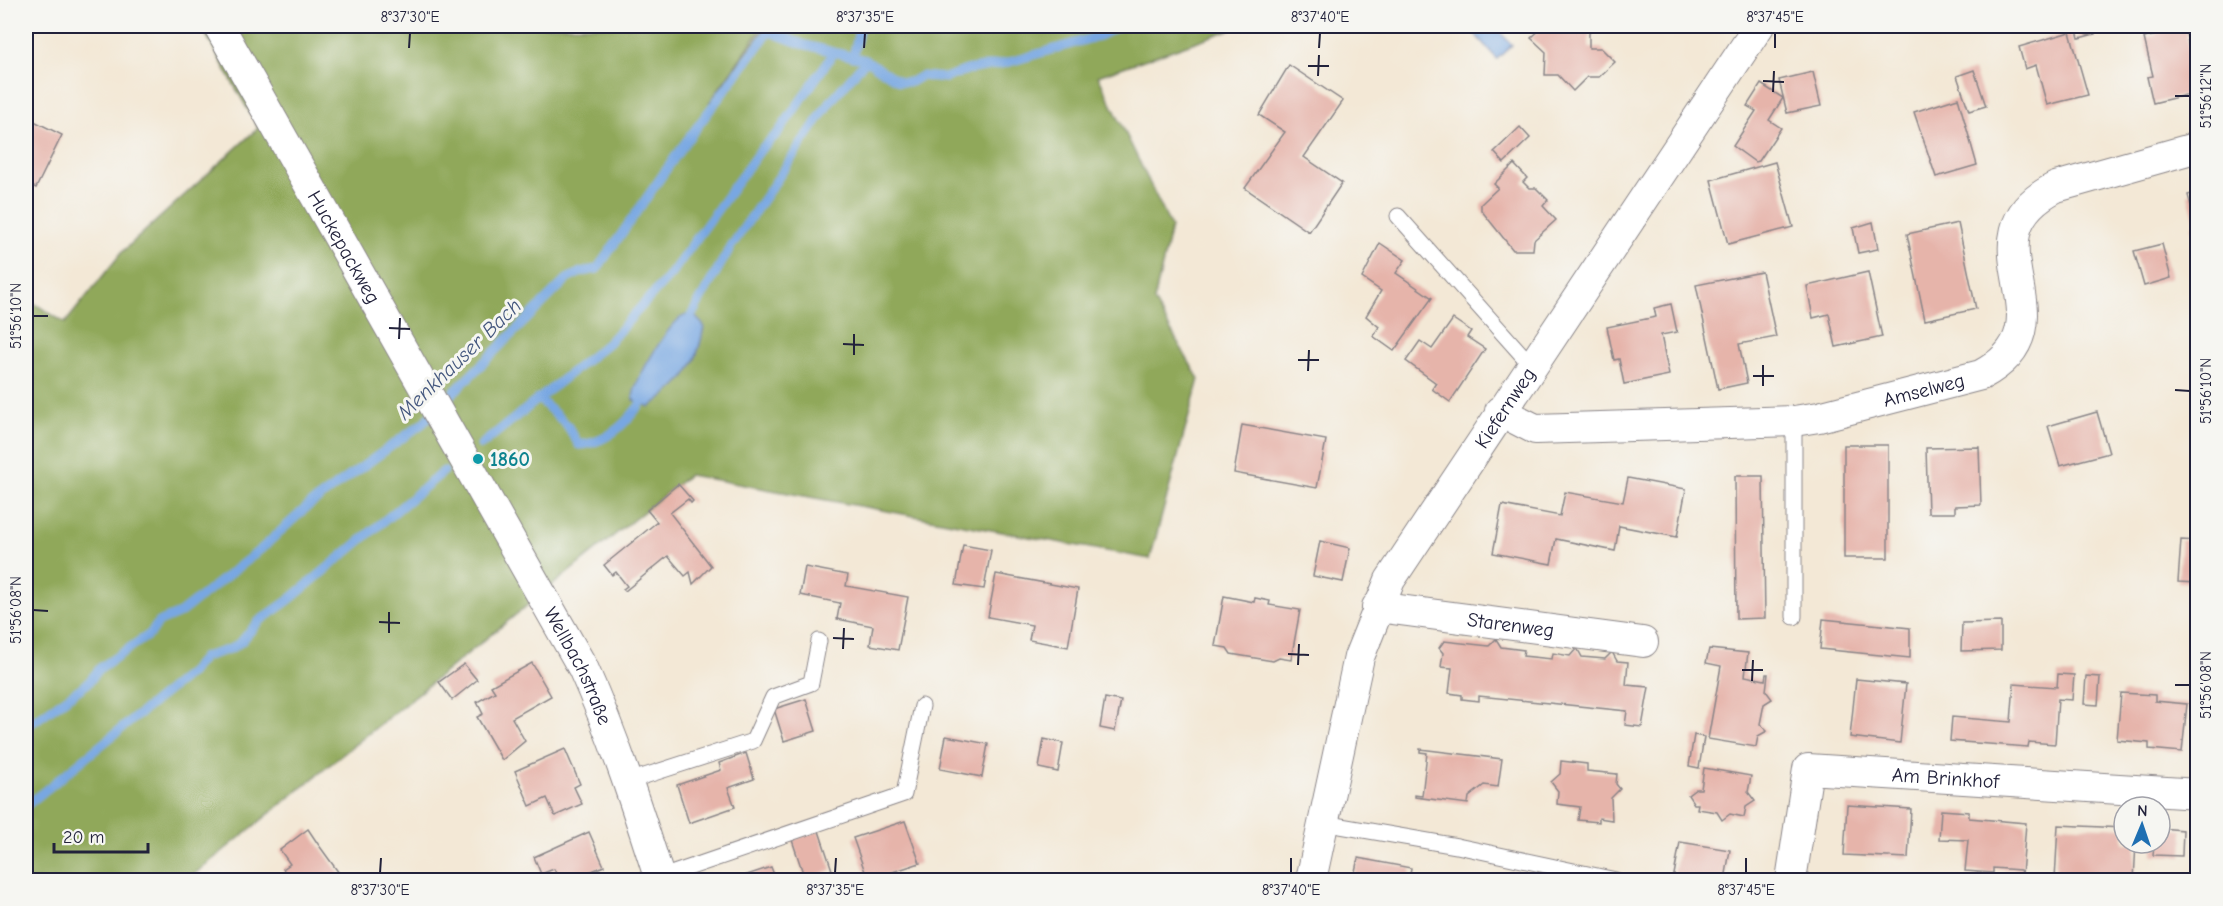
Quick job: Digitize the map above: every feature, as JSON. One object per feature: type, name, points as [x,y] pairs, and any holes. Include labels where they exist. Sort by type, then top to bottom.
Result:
[{"type":"street","name":"Huckepackweg","points":[[219,26],[469,466]]},
{"type":"street","name":"Kiefernweg","points":[[1311,880],[1359,657],[1377,608],[1400,562],[1759,26]]},
{"type":"street","name":"Amselweg","points":[[1500,411],[1535,429],[1794,421],[1819,417],[1969,378],[1997,366],[2009,354],[2022,324],[2022,307],[2012,244],[2022,213],[2037,196],[2056,187],[2198,147]]},
{"type":"street","name":"Wellbachstraße","points":[[469,466],[584,668],[607,720],[629,781],[660,879]]},
{"type":"street","name":"Starenweg","points":[[1377,608],[1643,642]]},
{"type":"street","name":"Am Brinkhof","points":[[1791,880],[1808,769],[2198,794]]},
{"type":"lane","points":[[1398,216],[1531,365]]},
{"type":"lane","points":[[1794,421],[1794,617]]},
{"type":"lane","points":[[629,781],[753,741],[772,697],[811,682],[819,641]]},
{"type":"lane","name":"Wellbachstraße","points":[[660,879],[904,795],[922,706]]},
{"type":"lane","points":[[1323,823],[1457,846],[1616,880]]},
{"type":"green space","points":[[201,26],[763,26],[709,103],[766,26],[1241,26],[1098,76],[1171,227],[1154,301],[1199,379],[1150,559],[689,475],[187,880],[26,880],[26,298],[65,323],[122,252],[258,128]]},
{"type":"water","points":[[1480,26],[1494,26],[1512,45],[1497,59],[1473,32]]},
{"type":"water","points":[[692,313],[704,326],[697,354],[687,373],[650,407],[633,400],[643,370],[658,345],[679,319]]},
{"type":"building","points":[[1544,26],[1597,26],[1589,33],[1589,48],[1601,48],[1615,62],[1599,77],[1587,77],[1573,91],[1558,75],[1545,75],[1546,52],[1531,38]]},
{"type":"building","points":[[2076,26],[2093,26],[2095,34],[2079,38]]},
{"type":"building","points":[[2154,26],[2194,26],[2185,29],[2198,92],[2153,103],[2147,77],[2153,76],[2144,38],[2157,35]]},
{"type":"building","points":[[2070,32],[2088,95],[2047,105],[2036,65],[2025,69],[2019,47]]},
{"type":"building","points":[[1289,65],[1343,101],[1304,157],[1342,183],[1309,232],[1245,188],[1285,132],[1259,115]]},
{"type":"building","points":[[1974,70],[1986,106],[1969,111],[1957,76]]},
{"type":"building","points":[[1813,72],[1821,106],[1787,113],[1779,80]]},
{"type":"building","points":[[1761,84],[1783,98],[1769,120],[1781,128],[1759,161],[1755,162],[1733,146],[1756,111],[1747,106]]},
{"type":"building","points":[[1958,98],[1977,165],[1936,177],[1914,112]]},
{"type":"building","points":[[26,117],[62,135],[36,188],[26,183]]},
{"type":"building","points":[[1520,127],[1530,138],[1504,163],[1494,152]]},
{"type":"building","points":[[1775,162],[1793,227],[1728,244],[1711,180]]},
{"type":"building","points":[[1514,164],[1527,178],[1523,182],[1529,188],[1536,188],[1548,200],[1543,206],[1556,220],[1534,240],[1533,250],[1513,250],[1481,210],[1481,204],[1498,188],[1494,184]]},
{"type":"building","points":[[2198,192],[2197,244],[2192,226],[2196,224],[2188,195]]},
{"type":"building","points":[[1873,222],[1878,249],[1858,253],[1853,228]]},
{"type":"building","points":[[1958,223],[1976,309],[1925,320],[1907,234]]},
{"type":"building","points":[[1380,243],[1405,260],[1396,273],[1432,298],[1394,351],[1373,336],[1379,327],[1366,316],[1381,291],[1362,278]]},
{"type":"building","points":[[2162,244],[2171,278],[2144,286],[2134,251]]},
{"type":"building","points":[[1762,272],[1776,337],[1739,344],[1747,383],[1718,389],[1696,285]]},
{"type":"building","points":[[1868,272],[1882,337],[1836,347],[1829,314],[1813,318],[1807,286]]},
{"type":"building","points":[[1671,304],[1677,332],[1661,335],[1669,375],[1624,384],[1619,359],[1614,360],[1607,327],[1656,317],[1654,308]]},
{"type":"building","points":[[1453,319],[1471,331],[1467,337],[1485,349],[1450,402],[1432,389],[1436,383],[1406,361],[1420,341],[1432,349]]},
{"type":"building","points":[[2097,412],[2109,453],[2060,466],[2048,426]]},
{"type":"building","points":[[1242,425],[1326,440],[1317,488],[1234,473]]},
{"type":"building","points":[[1844,445],[1888,445],[1888,558],[1844,558]]},
{"type":"building","points":[[1979,447],[1981,505],[1955,506],[1955,513],[1928,513],[1926,448]]},
{"type":"building","points":[[1735,476],[1763,476],[1765,618],[1736,619]]},
{"type":"building","points":[[1628,478],[1686,489],[1677,537],[1619,526],[1615,551],[1556,539],[1551,564],[1493,553],[1502,505],[1560,516],[1565,492],[1623,502]]},
{"type":"building","points":[[678,484],[693,501],[691,503],[688,499],[670,513],[711,566],[693,584],[690,572],[685,576],[668,556],[625,591],[623,589],[627,586],[616,572],[612,575],[604,565],[657,522],[647,510]]},
{"type":"building","points":[[2181,540],[2198,541],[2198,583],[2178,582]]},
{"type":"building","points":[[1320,541],[1350,548],[1343,582],[1313,576]]},
{"type":"building","points":[[963,545],[991,550],[984,589],[956,585]]},
{"type":"building","points":[[805,567],[848,575],[846,586],[908,597],[898,650],[870,645],[873,626],[837,619],[840,603],[800,595]]},
{"type":"building","points":[[996,574],[1078,589],[1068,647],[1029,640],[1032,625],[988,617]]},
{"type":"building","points":[[1224,596],[1254,602],[1255,598],[1270,601],[1269,605],[1300,610],[1291,660],[1279,658],[1273,661],[1231,654],[1227,648],[1215,646]]},
{"type":"building","points":[[1823,619],[1910,628],[1910,658],[1820,649]]},
{"type":"building","points":[[2001,622],[2001,650],[1961,651],[1962,623]]},
{"type":"building","points":[[1496,639],[1501,647],[1524,650],[1523,656],[1552,659],[1553,653],[1570,656],[1577,648],[1582,657],[1605,659],[1612,652],[1617,661],[1628,662],[1626,685],[1649,687],[1642,727],[1625,725],[1627,711],[1479,696],[1479,701],[1462,699],[1462,695],[1449,693],[1452,668],[1441,667],[1443,653],[1439,648],[1444,641],[1489,646]]},
{"type":"building","points":[[1709,649],[1748,653],[1745,676],[1765,680],[1768,674],[1766,691],[1772,699],[1764,704],[1760,724],[1767,731],[1758,736],[1756,747],[1708,739],[1721,666],[1706,663]]},
{"type":"building","points":[[532,663],[551,696],[512,718],[525,741],[502,760],[477,717],[483,714],[477,702],[495,692],[491,686]]},
{"type":"building","points":[[464,664],[477,680],[452,700],[439,682]]},
{"type":"building","points":[[2058,674],[2074,675],[2072,700],[2058,699],[2055,744],[2029,742],[2028,747],[1950,741],[1952,717],[2011,722],[2014,684],[2057,687]]},
{"type":"building","points":[[2086,676],[2100,677],[2098,705],[2084,704]]},
{"type":"building","points":[[1856,679],[1906,684],[1900,743],[1850,737]]},
{"type":"building","points":[[2121,693],[2155,695],[2155,701],[2187,704],[2182,752],[2149,749],[2149,743],[2117,740]]},
{"type":"building","points":[[1105,698],[1121,701],[1115,731],[1100,728]]},
{"type":"building","points":[[806,699],[816,731],[784,741],[774,709]]},
{"type":"building","points":[[1694,735],[1704,737],[1699,768],[1689,766]]},
{"type":"building","points":[[946,736],[988,744],[982,777],[940,769]]},
{"type":"building","points":[[1044,739],[1063,743],[1058,772],[1039,768]]},
{"type":"building","points":[[565,749],[580,784],[574,787],[582,804],[555,816],[547,798],[530,806],[515,771]]},
{"type":"building","points":[[1420,749],[1502,759],[1498,787],[1484,785],[1469,797],[1468,804],[1415,797],[1415,795],[1422,796],[1427,753],[1420,752]]},
{"type":"building","points":[[746,753],[754,779],[728,788],[735,807],[689,823],[677,785],[721,770],[719,763]]},
{"type":"building","points":[[1561,761],[1587,764],[1587,771],[1617,774],[1616,784],[1620,789],[1611,798],[1612,820],[1599,818],[1599,822],[1578,820],[1580,807],[1557,804],[1558,791],[1551,782],[1560,774]]},
{"type":"building","points":[[1704,768],[1751,776],[1748,792],[1755,801],[1746,807],[1744,817],[1730,814],[1722,820],[1717,812],[1697,809],[1698,804],[1694,804],[1688,795],[1696,789],[1701,789]]},
{"type":"building","points":[[1847,805],[1911,809],[1908,858],[1844,855]]},
{"type":"building","points":[[1941,810],[1969,812],[1969,818],[2026,823],[2022,875],[2020,870],[1993,868],[1993,873],[1965,871],[1968,840],[1939,839]]},
{"type":"building","points":[[905,821],[920,863],[868,880],[853,838]]},
{"type":"building","points":[[2058,825],[2112,827],[2112,855],[2135,855],[2134,880],[2055,880]]},
{"type":"building","points":[[308,829],[344,880],[290,880],[283,869],[290,864],[280,850]]},
{"type":"building","points":[[2172,829],[2183,830],[2182,856],[2153,855],[2172,855]]},
{"type":"building","points":[[819,831],[832,870],[805,879],[792,840]]},
{"type":"building","points":[[589,832],[604,866],[570,880],[559,880],[554,869],[541,874],[534,857]]},
{"type":"building","points":[[1680,842],[1730,850],[1725,880],[1673,880]]},
{"type":"building","points":[[1358,858],[1411,868],[1409,880],[1353,880]]},
{"type":"building","points":[[771,867],[776,880],[732,880]]},
{"type":"waterway","name":"Menkhauser Bach","points":[[26,727],[88,683],[100,668],[150,634],[159,622],[180,613],[261,549],[308,506],[423,423],[567,279],[581,272],[597,269],[682,147],[773,26]]},
{"type":"waterway","points":[[853,57],[860,26]]},
{"type":"waterway","points":[[770,32],[802,44],[866,60],[900,82],[911,82],[921,76],[945,78],[967,70],[1006,63],[1099,36],[1119,26]]},
{"type":"waterway","points":[[481,445],[608,343],[671,274],[761,149],[778,133],[833,54]]},
{"type":"waterway","points":[[687,323],[730,248],[830,102],[866,60]]},
{"type":"waterway","points":[[538,398],[567,425],[579,445],[610,435],[634,413],[647,395]]},
{"type":"waterway","points":[[26,806],[191,672],[204,657],[230,649],[241,642],[258,622],[289,600],[444,471]]},
{"type":"place","name":"1860","points":[[478,459]]}]
